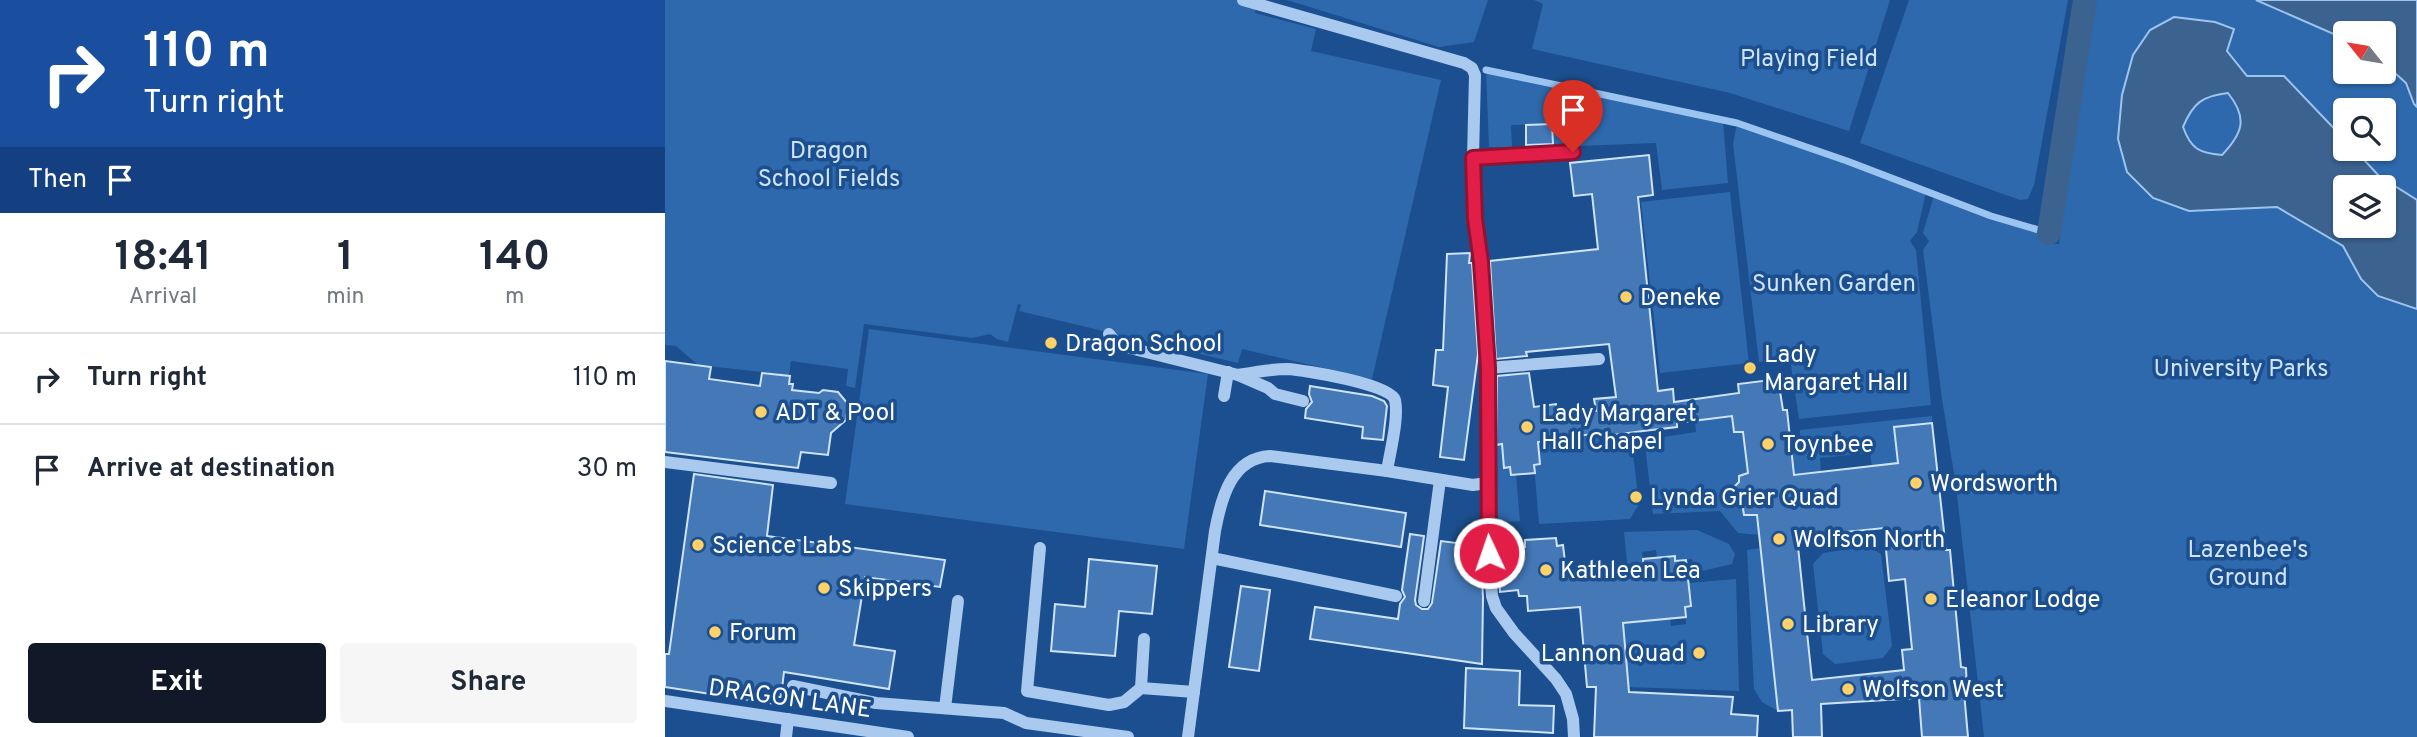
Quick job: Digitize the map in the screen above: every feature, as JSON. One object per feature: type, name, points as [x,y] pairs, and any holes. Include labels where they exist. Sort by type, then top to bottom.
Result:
[{"type":"street","points":[[1243,0],[1464,63],[1472,68],[1476,83],[1473,158],[1475,219],[1481,262],[1488,368],[1487,532],[1492,596],[1496,608],[1514,633],[1556,679],[1566,694],[1571,706],[1574,737]]},
{"type":"street","points":[[1473,158],[1573,152]]},
{"type":"street","points":[[1109,334],[1118,345],[1233,374],[1268,388],[1275,394],[1303,401]]},
{"type":"street","points":[[1488,368],[1599,359]]},
{"type":"street","points":[[1233,374],[1290,369],[1375,386],[1391,393],[1395,399],[1395,414],[1387,471]]},
{"type":"street","points":[[1224,396],[1233,374]]},
{"type":"street","points":[[1188,737],[1220,505],[1238,469],[1260,456],[1270,456],[1473,485],[1487,484]]},
{"type":"street","points":[[665,462],[831,483]]},
{"type":"street","points":[[1424,601],[1440,480]]},
{"type":"street","points":[[1040,548],[1027,691],[1109,705],[1124,702],[1141,688],[1194,692]]},
{"type":"street","points":[[1212,558],[1396,596]]},
{"type":"street","points":[[945,708],[958,601]]},
{"type":"street","points":[[1141,688],[1145,639]]},
{"type":"street","points":[[793,686],[876,703],[1005,713],[1026,723],[1128,737]]},
{"type":"street","name":"DRAGON LANE","points":[[665,701],[908,737]]},
{"type":"street","points":[[786,737],[788,719]]},
{"type":"green space","name":"Dragon School Fields","points":[[665,0],[1258,0],[1255,13],[1316,29],[1311,51],[1441,80],[1372,379],[1242,349],[1238,363],[1019,311],[1021,305],[1018,304],[1008,342],[990,334],[972,338],[864,324],[855,388],[846,386],[848,369],[791,361],[789,375],[698,365],[676,346],[665,345]]},
{"type":"green space","points":[[1287,0],[1488,0],[1474,42],[1439,47]]},
{"type":"green space","name":"Playing Field","points":[[1534,0],[1890,0],[1849,131],[1730,93],[1532,49],[1543,4]]},
{"type":"green space","points":[[1909,0],[2068,0],[2034,185],[2028,199],[2020,200],[1860,143]]},
{"type":"green space","name":"University Parks","points":[[2093,0],[2256,0],[2333,34],[2333,84],[2396,84],[2396,74],[2406,83],[2417,108],[2417,737],[1984,737],[1956,486],[1923,250],[1929,241],[1923,233],[1934,195],[2036,230],[2052,244],[2059,244]]},
{"type":"green space","points":[[1486,70],[1723,121],[1728,183],[1662,190],[1656,143],[1554,147],[1552,124],[1511,125],[1512,147],[1489,147]]},
{"type":"green space","name":"Sunken Garden","points":[[1737,123],[1926,192],[1917,232],[1910,241],[1916,250],[1931,405],[1799,419],[1790,359],[1759,362],[1733,144]]},
{"type":"green space","points":[[1730,192],[1749,363],[1660,373],[1641,202]]},
{"type":"green space","points":[[869,329],[1208,374],[1184,549],[845,504]]},
{"type":"green space","points":[[1732,416],[1734,432],[1743,432],[1748,473],[1735,486],[1733,494],[1742,502],[1744,515],[1757,515],[1760,535],[1738,533],[1720,511],[1653,514],[1645,445],[1654,444],[1656,438],[1696,432],[1695,420]]},
{"type":"green space","points":[[1932,416],[1932,423],[1895,427],[1899,471],[1873,473],[1870,453],[1820,458],[1821,472],[1792,489],[1790,438],[1800,436],[1800,430]]},
{"type":"green space","points":[[1598,433],[1601,449],[1632,445],[1639,504],[1630,519],[1539,524],[1534,465],[1540,464],[1538,442]]},
{"type":"green space","points":[[1490,444],[1502,444],[1504,468],[1510,467],[1511,475],[1516,475],[1520,521],[1495,523]]},
{"type":"green space","points":[[1697,530],[1729,544],[1735,554],[1732,564],[1694,573],[1692,559],[1675,561],[1674,556],[1657,558],[1656,550],[1642,552],[1644,572],[1628,573],[1624,532]]},
{"type":"green space","points":[[1868,546],[1881,554],[1892,646],[1883,658],[1835,664],[1823,654],[1813,564],[1823,553]]},
{"type":"green space","points":[[1762,548],[1778,711],[1762,702],[1754,689],[1747,550]]},
{"type":"green space","points":[[1736,579],[1739,691],[1629,687],[1621,607],[1670,618],[1671,626],[1686,624],[1685,607],[1691,605],[1689,583]]},
{"type":"shaded area","points":[[2256,0],[2417,0],[2417,107],[2406,83],[2396,74],[2396,21],[2333,21],[2333,34]]},
{"type":"shaded area","points":[[2174,17],[2215,22],[2234,29],[2227,51],[2247,76],[2284,76],[2333,127],[2333,161],[2365,161],[2378,175],[2333,175],[2333,238],[2396,238],[2396,187],[2417,200],[2417,309],[2378,296],[2361,279],[2343,246],[2277,207],[2189,211],[2153,198],[2127,172],[2118,139],[2122,95],[2133,55],[2150,30]],"holes":[[[2228,93],[2234,102],[2240,125],[2235,140],[2222,155],[2207,153],[2193,145],[2183,127],[2195,106],[2211,96]]]},
{"type":"building","points":[[1552,124],[1553,144],[1526,145],[1526,125]]},
{"type":"building","points":[[1649,155],[1653,195],[1638,197],[1658,391],[1673,389],[1674,402],[1739,393],[1738,384],[1778,379],[1783,410],[1787,410],[1794,475],[1898,463],[1894,427],[1932,423],[1946,550],[1950,550],[1961,667],[1966,668],[1967,691],[1964,692],[1968,737],[1922,737],[1919,698],[1821,704],[1822,737],[1793,737],[1792,710],[1778,711],[1757,515],[1744,515],[1742,502],[1733,494],[1739,476],[1748,473],[1743,432],[1734,432],[1732,416],[1677,423],[1677,427],[1599,437],[1598,433],[1538,442],[1540,464],[1534,465],[1535,473],[1511,475],[1510,467],[1504,468],[1502,444],[1496,445],[1497,376],[1529,373],[1534,407],[1556,404],[1558,416],[1596,411],[1594,399],[1616,397],[1609,344],[1526,352],[1527,356],[1496,359],[1490,261],[1598,249],[1592,194],[1574,196],[1570,163]],"holes":[[[1884,528],[1889,581],[1905,579],[1912,649],[1902,650],[1904,670],[1812,680],[1797,537]]]},
{"type":"building","points":[[1470,253],[1478,354],[1464,460],[1440,457],[1448,387],[1433,385],[1436,350],[1443,350],[1447,254]]},
{"type":"building","name":"ADT & Pool","points":[[665,361],[711,367],[709,379],[760,386],[762,373],[790,376],[789,384],[793,384],[792,390],[838,392],[848,404],[846,420],[831,433],[828,455],[801,452],[798,468],[665,452]]},
{"type":"building","points":[[1310,386],[1372,396],[1384,401],[1387,406],[1383,440],[1362,438],[1363,427],[1305,418],[1306,409],[1312,402]]},
{"type":"building","points":[[694,474],[773,485],[767,536],[945,560],[940,587],[865,577],[854,645],[895,651],[889,689],[784,672],[781,697],[777,697],[776,704],[665,687],[665,654],[669,654]]},
{"type":"building","points":[[1265,491],[1406,513],[1401,547],[1260,525]]},
{"type":"building","points":[[1410,534],[1424,536],[1415,600],[1416,605],[1422,609],[1428,609],[1432,603],[1441,541],[1457,543],[1456,552],[1480,550],[1483,597],[1482,664],[1310,639],[1315,607],[1398,619],[1400,604],[1405,597],[1402,590]]},
{"type":"building","points":[[1556,538],[1557,546],[1563,545],[1565,562],[1569,562],[1570,576],[1574,576],[1574,579],[1644,570],[1643,559],[1675,556],[1675,561],[1686,560],[1691,606],[1685,607],[1686,617],[1623,623],[1629,692],[1733,697],[1731,714],[1758,716],[1757,737],[1594,737],[1596,687],[1587,687],[1580,607],[1528,611],[1527,596],[1519,596],[1518,590],[1500,592],[1497,549],[1525,547],[1525,540]]},
{"type":"building","points":[[1089,559],[1157,566],[1152,614],[1119,611],[1115,656],[1051,651],[1055,604],[1085,607]]},
{"type":"building","points":[[1241,586],[1270,590],[1259,671],[1229,667]]},
{"type":"building","points":[[1466,668],[1520,671],[1519,705],[1554,706],[1553,733],[1464,728]]},
{"type":"waterway","points":[[2049,233],[2085,0]]},
{"type":"waterway","points":[[1486,70],[1737,123],[1847,161],[1991,216],[2049,233]]},
{"type":"place","name":"Deneke","points":[[1626,297]]},
{"type":"place","name":"Dragon School","points":[[1051,343]]},
{"type":"place","name":"Lady Margaret Hall","points":[[1750,368]]},
{"type":"place","name":"ADT & Pool","points":[[761,412]]},
{"type":"place","name":"Lady Margaret Hall Chapel","points":[[1527,427]]},
{"type":"place","name":"Toynbee","points":[[1768,444]]},
{"type":"place","name":"Wordsworth","points":[[1916,483]]},
{"type":"place","name":"Lynda Grier Quad","points":[[1636,497]]},
{"type":"place","name":"Wolfson North","points":[[1779,539]]},
{"type":"place","name":"Science Labs","points":[[698,545]]},
{"type":"place","name":"Kathleen Lea","points":[[1546,570]]},
{"type":"place","name":"Skippers","points":[[824,588]]},
{"type":"place","name":"Eleanor Lodge","points":[[1931,599]]},
{"type":"place","name":"Library","points":[[1788,624]]},
{"type":"place","name":"Forum","points":[[715,632]]},
{"type":"place","name":"Lannon Quad","points":[[1699,653]]},
{"type":"place","name":"Wolfson West","points":[[1848,689]]},
{"type":"route","points":[[1489,553],[1488,368],[1481,262],[1475,219],[1473,158],[1573,152]]},
{"type":"park label","name":"Lazenbee's Ground","points":[[2248,563]]}]
